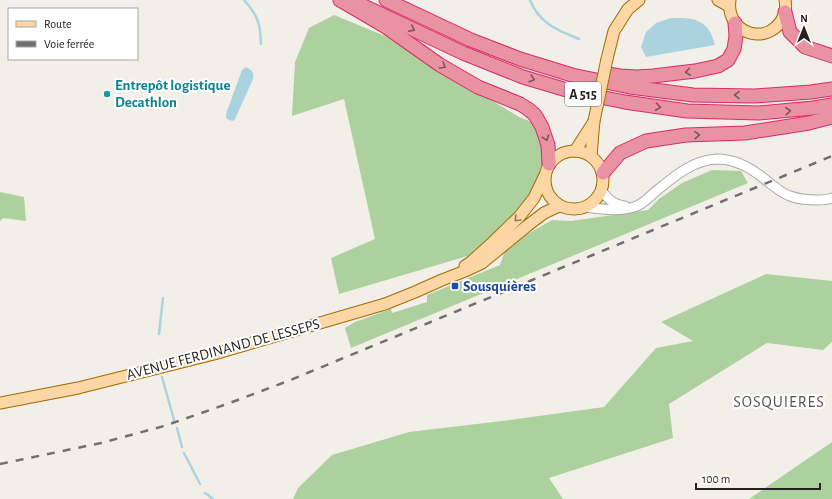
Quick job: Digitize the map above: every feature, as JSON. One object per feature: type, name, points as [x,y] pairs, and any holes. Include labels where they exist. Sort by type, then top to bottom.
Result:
[{"type":"highway","points":[[340,0],[386,27],[440,65],[478,87],[514,101],[528,109],[535,115],[542,128],[548,145],[547,170]]},
{"type":"highway","name":"A 515","points":[[351,0],[463,54],[523,77],[570,91],[625,102],[688,111],[759,114],[832,105]]},
{"type":"highway","name":"A 515","points":[[386,0],[471,40],[520,59],[572,75],[630,87],[693,95],[755,96],[832,89]]},
{"type":"highway","points":[[785,6],[790,32],[805,47],[832,56]]},
{"type":"highway","points":[[410,12],[541,59],[581,69],[620,76],[637,77],[665,75],[711,68],[724,63],[728,60],[734,50],[736,36],[735,23]]},
{"type":"highway","points":[[603,173],[620,153],[646,141],[686,135],[744,133],[832,117]]},
{"type":"main road","points":[[591,156],[594,121],[614,31],[628,9],[639,0]]},
{"type":"main road","points":[[718,0],[730,3],[731,15],[735,23],[742,30],[759,34],[776,28],[782,20],[785,6]]},
{"type":"main road","points":[[575,151],[594,121]]},
{"type":"main road","points":[[575,151],[584,152],[591,156],[596,161],[603,173],[602,190],[598,198],[585,207],[577,210],[559,206],[547,193],[545,185],[547,170],[556,156],[565,152],[575,151]]},
{"type":"main road","name":"AVENUE FERDINAND DE LESSEPS","points":[[442,280],[470,262],[519,217],[534,198],[547,170]]},
{"type":"main road","name":"AVENUE FERDINAND DE LESSEPS","points":[[0,404],[78,388],[214,354],[385,304],[482,263],[538,217],[559,206]]},
{"type":"street","points":[[585,207],[614,210],[634,207],[642,203],[689,166],[718,159],[743,165],[759,174],[774,187],[789,196],[812,200],[832,198]]},
{"type":"street","points":[[602,190],[609,200],[616,204],[634,207]]},
{"type":"green space","points":[[334,15],[385,36],[519,117],[532,122],[543,140],[545,154],[540,174],[528,196],[508,221],[471,255],[339,294],[331,258],[375,239],[344,99],[292,116],[295,62],[309,28]]},
{"type":"green space","points":[[712,170],[741,171],[748,183],[351,348],[345,328],[355,322],[391,309],[392,313],[427,302],[427,295],[500,265],[504,253],[524,236],[552,220],[571,221],[648,210],[659,199],[682,183]]},
{"type":"green space","points":[[0,192],[24,197],[26,221],[3,218],[0,221]]},
{"type":"green space","points":[[766,274],[832,281],[832,342],[823,350],[767,343],[669,404],[673,438],[549,478],[563,499],[293,499],[298,488],[332,455],[409,432],[604,407],[656,348],[693,341],[661,322]]},
{"type":"green space","points":[[832,442],[832,499],[749,499]]},
{"type":"water","points":[[671,18],[697,20],[710,32],[715,45],[646,57],[641,47],[646,32],[656,23]]},
{"type":"water","points":[[246,67],[252,72],[253,79],[235,119],[233,121],[229,120],[226,118],[227,111],[242,70]]},
{"type":"waterway","points":[[244,0],[255,15],[259,25],[261,44]]},
{"type":"waterway","points":[[530,0],[538,15],[550,25],[579,39]]},
{"type":"waterway","points":[[159,334],[163,298]]},
{"type":"waterway","points":[[162,377],[174,420]]},
{"type":"waterway","points":[[177,428],[182,447]]},
{"type":"waterway","points":[[184,453],[200,484]]},
{"type":"waterway","points":[[205,493],[213,499]]},
{"type":"railway","points":[[0,464],[101,443],[164,426],[227,404],[288,381],[832,156]]},
{"type":"place","name":"Entrepôt logistique Decathlon","points":[[107,94]]},
{"type":"place","name":"Sousquières","points":[[455,286]]},
{"type":"district","name":"SOSQUIERES","points":[[779,401]]}]
